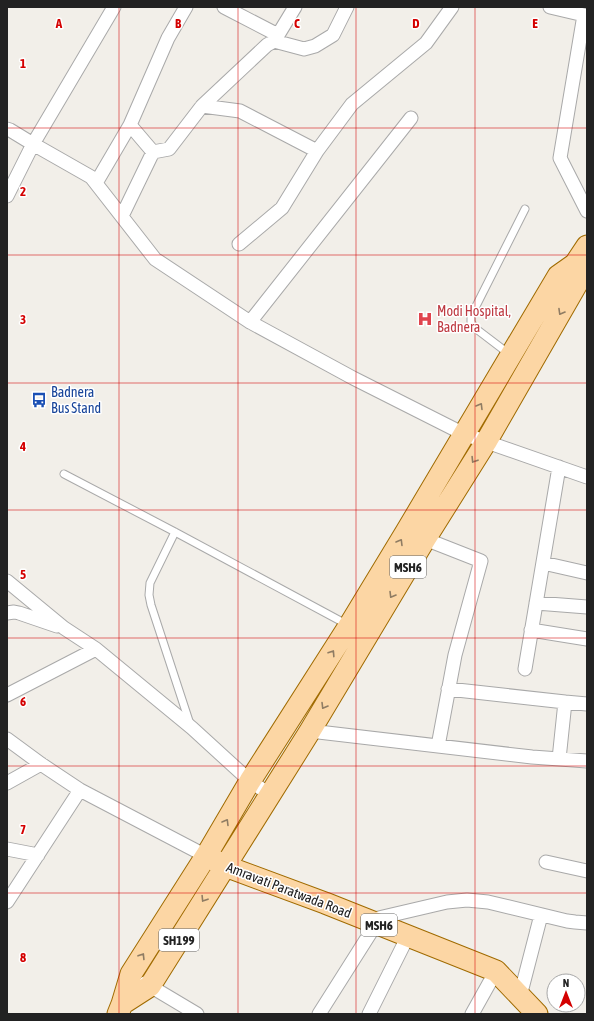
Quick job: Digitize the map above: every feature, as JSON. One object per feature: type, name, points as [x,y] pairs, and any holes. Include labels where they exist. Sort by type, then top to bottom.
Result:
[{"type":"main road","name":"MSH6","points":[[225,866],[310,731],[358,631],[464,434],[520,360],[572,277],[587,246]]},
{"type":"main road","name":"MSH6","points":[[206,856],[250,781],[425,539],[486,442],[520,360]]},
{"type":"main road","name":"Amravati Paratwada Road","points":[[206,856],[225,866],[496,971],[537,1014]]},
{"type":"main road","name":"SH199","points":[[120,1009],[131,974],[206,856]]},
{"type":"main road","name":"SH199","points":[[120,1009],[150,986],[225,866]]},
{"type":"street","points":[[7,196],[33,144],[114,7]]},
{"type":"street","points":[[96,183],[130,125],[168,38],[186,7]]},
{"type":"street","points":[[224,7],[276,38],[304,49],[316,46],[333,36],[347,7]]},
{"type":"street","points":[[153,152],[170,149],[202,106],[276,38],[295,7]]},
{"type":"street","points":[[239,244],[282,208],[317,151],[352,104],[426,43],[452,7]]},
{"type":"street","points":[[550,7],[584,15],[560,158],[587,211]]},
{"type":"street","points":[[202,106],[240,112],[317,151]]},
{"type":"street","points":[[250,322],[412,118]]},
{"type":"street","points":[[130,125],[153,152]]},
{"type":"street","points":[[7,129],[91,177],[155,259],[250,322],[353,378],[464,434],[587,477]]},
{"type":"street","points":[[122,216],[153,152]]},
{"type":"street","points":[[525,669],[559,467]]},
{"type":"street","points":[[425,539],[481,561],[455,655],[438,746]]},
{"type":"street","points":[[543,563],[587,573]]},
{"type":"street","points":[[7,581],[64,628],[96,649],[192,728],[250,781],[269,794]]},
{"type":"street","points":[[536,603],[587,607]]},
{"type":"street","points":[[7,613],[19,613],[64,628]]},
{"type":"street","points":[[531,630],[587,639]]},
{"type":"street","points":[[7,695],[96,649]]},
{"type":"street","points":[[448,689],[587,704]]},
{"type":"street","points":[[559,759],[565,702]]},
{"type":"street","points":[[310,731],[532,757],[587,761]]},
{"type":"street","points":[[7,739],[80,790],[206,856]]},
{"type":"street","points":[[7,783],[41,764]]},
{"type":"street","points":[[7,902],[80,790]]},
{"type":"street","points":[[7,849],[38,855]]},
{"type":"street","points":[[546,862],[587,871]]},
{"type":"street","points":[[319,1014],[372,922],[447,902],[467,900],[488,902],[541,915],[587,923]]},
{"type":"street","points":[[520,996],[541,915]]},
{"type":"street","points":[[369,1014],[408,936]]},
{"type":"street","points":[[472,1014],[496,971]]},
{"type":"street","points":[[131,974],[197,1014]]},
{"type":"lane","points":[[520,360],[475,328],[471,322],[471,316],[525,209]]},
{"type":"lane","points":[[64,474],[358,631]]},
{"type":"lane","points":[[175,532],[150,583],[149,595],[192,728]]},
{"type":"place","name":"Modi Hospital, Badnera","points":[[425,319]]},
{"type":"place","name":"Badnera Bus Stand","points":[[39,400]]}]
